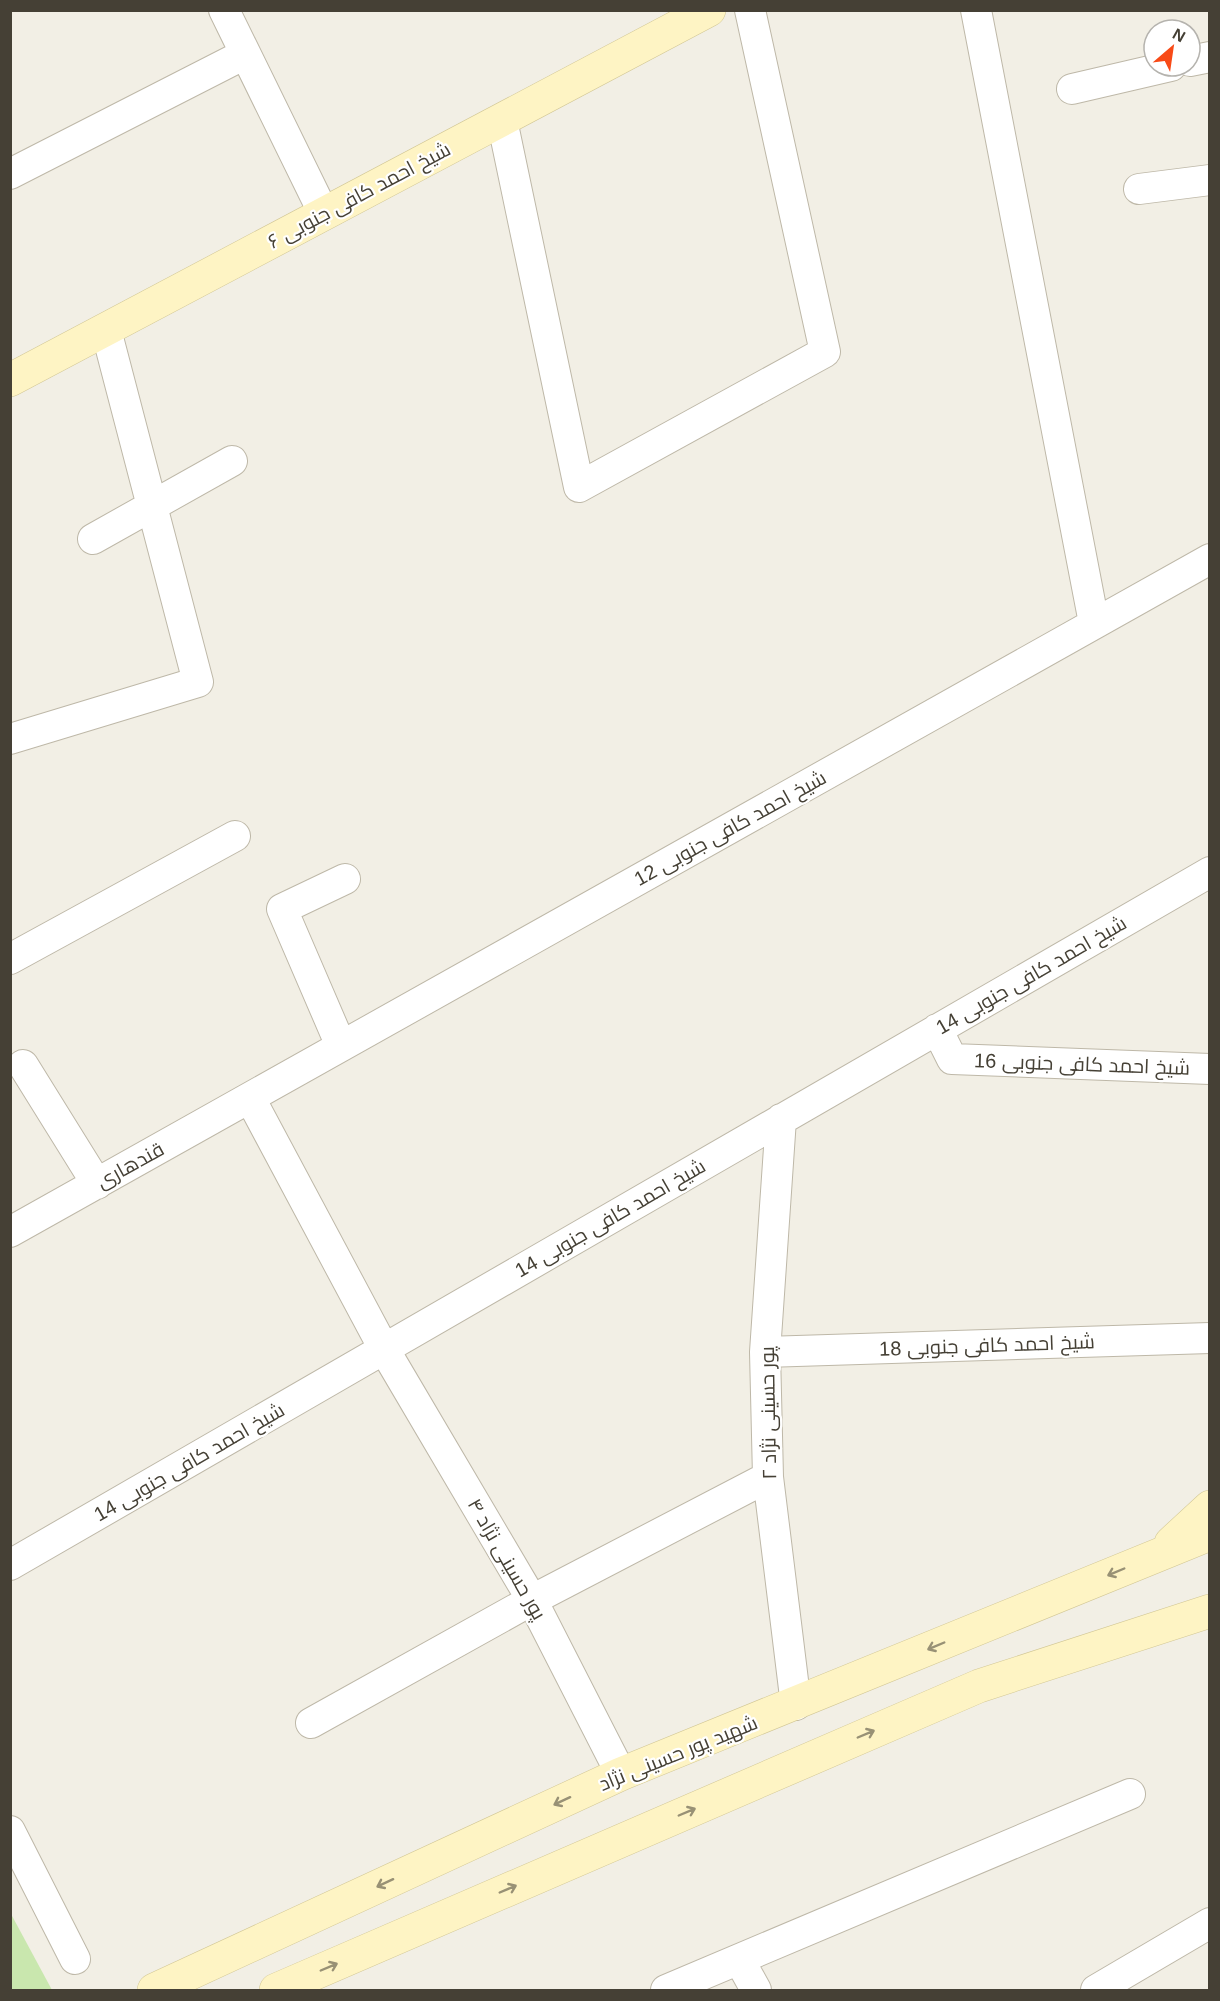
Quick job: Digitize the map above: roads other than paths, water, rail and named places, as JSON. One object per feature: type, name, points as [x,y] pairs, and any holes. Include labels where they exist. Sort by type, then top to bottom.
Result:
[{"type":"street","points":[[224,10],[324,214]]},
{"type":"street","name":"شیخ احمد کافی جنوبی ۶","points":[[10,380],[708,10]]},
{"type":"street","points":[[502,120],[579,487],[825,352],[750,10]]},
{"type":"street","points":[[976,10],[1094,623]]},
{"type":"street","points":[[10,174],[245,54]]},
{"type":"street","points":[[1072,89],[1142,73]]},
{"type":"street","points":[[1138,189],[1209,180]]},
{"type":"street","points":[[10,739],[198,682],[106,330]]},
{"type":"street","points":[[93,539],[232,461]]},
{"type":"street","name":"شیخ احمد کافی جنوبی 12","points":[[250,1098],[1209,558]]},
{"type":"street","points":[[10,959],[235,836]]},
{"type":"street","name":"شیخ احمد کافی جنوبی 14","points":[[10,1565],[1209,872]]},
{"type":"street","points":[[341,1047],[282,909],[345,879]]},
{"type":"street","name":"شیخ احمد کافی جنوبی 16","points":[[937,1029],[952,1059],[1209,1068]]},
{"type":"street","points":[[23,1065],[97,1184]]},
{"type":"street","name":"قندهاری","points":[[10,1232],[250,1098]]},
{"type":"street","name":"پور حسینی نژاد ۴","points":[[250,1098],[384,1349],[532,1600],[621,1774]]},
{"type":"street","name":"پور حسینی نژاد ۲","points":[[781,1119],[765,1352],[768,1477],[796,1705]]},
{"type":"street","name":"شیخ احمد کافی جنوبی 18","points":[[765,1352],[1209,1338]]},
{"type":"street","points":[[311,1723],[532,1600],[768,1477]]},
{"type":"street","points":[[1160,1553],[1209,1507]]},
{"type":"street","name":"شهید پور حسینی نژاد","points":[[154,1990],[621,1774],[796,1705],[1209,1534]]},
{"type":"street","points":[[276,1990],[980,1686],[1209,1611]]},
{"type":"street","points":[[666,1990],[740,1961],[1130,1794]]},
{"type":"street","points":[[10,1831],[75,1959]]},
{"type":"street","points":[[1095,1990],[1209,1923]]},
{"type":"street","points":[[740,1961],[756,1990]]}]
